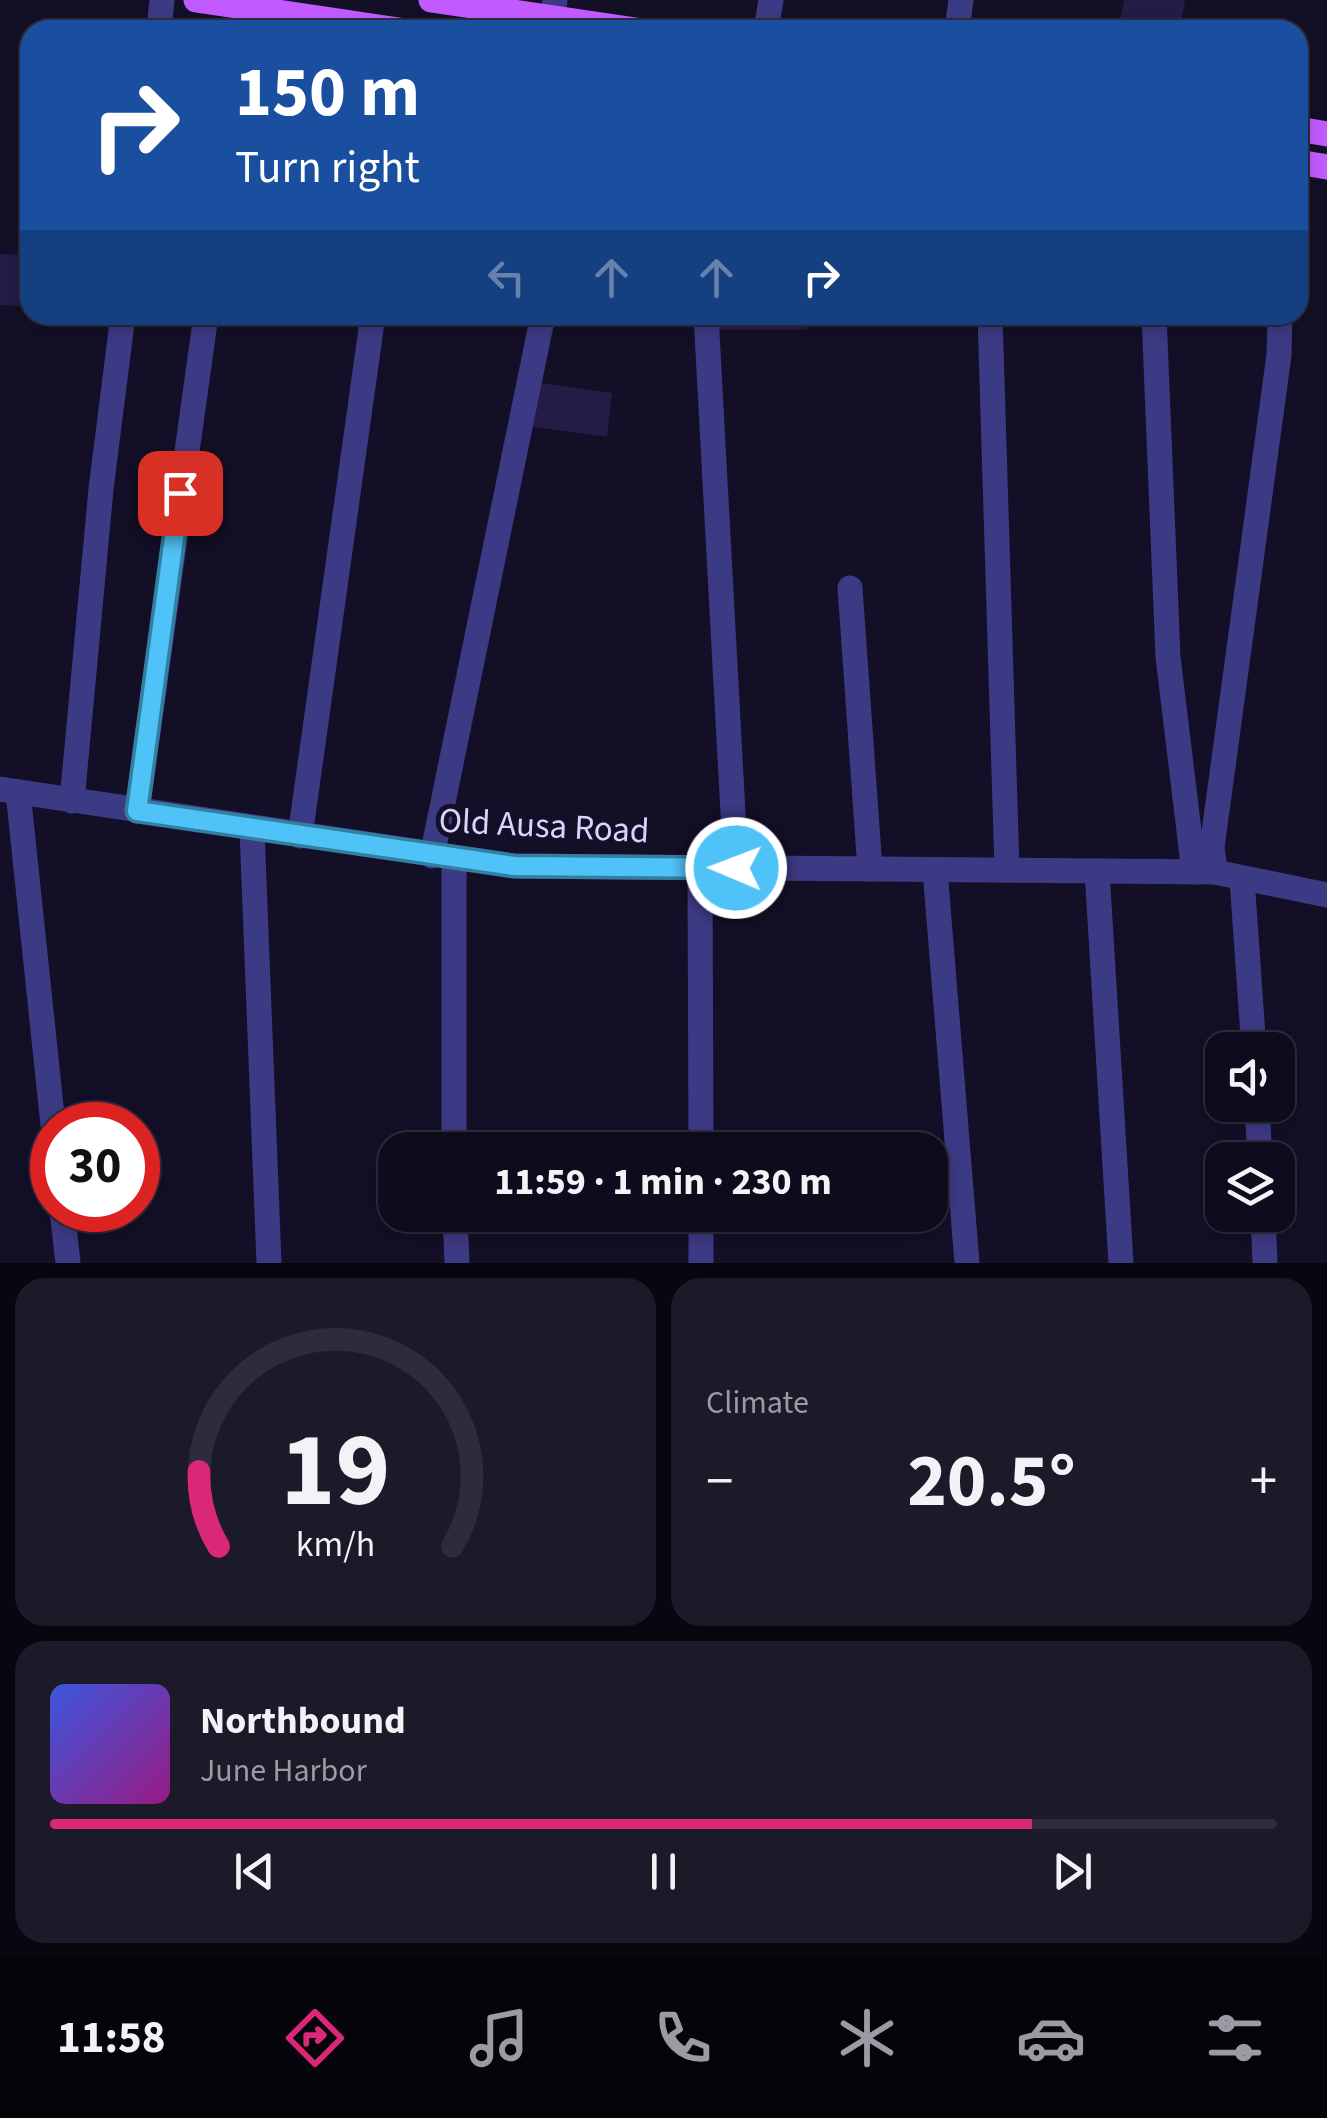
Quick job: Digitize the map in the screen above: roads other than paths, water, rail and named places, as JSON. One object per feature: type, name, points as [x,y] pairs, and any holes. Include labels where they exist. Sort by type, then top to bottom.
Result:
[{"type":"main road","points":[[196,0],[248,19]]},
{"type":"main road","points":[[431,0],[553,16]]},
{"type":"street","points":[[72,800],[101,488],[122,325]]},
{"type":"street","points":[[137,811],[205,325]]},
{"type":"street","points":[[300,836],[373,325]]},
{"type":"street","points":[[453,1132],[443,858],[541,325]]},
{"type":"street","points":[[707,325],[736,868]]},
{"type":"street","points":[[990,325],[1007,870]]},
{"type":"street","points":[[1154,325],[1168,658],[1204,872]]},
{"type":"street","points":[[1204,872],[1212,847],[1276,375],[1279,325]]},
{"type":"street","points":[[850,588],[870,869]]},
{"type":"street","points":[[9,790],[50,1102]]},
{"type":"street","name":"Old Ausa Road","points":[[9,790],[252,830],[514,866],[1204,872],[1327,895]]},
{"type":"street","points":[[252,830],[269,1263]]},
{"type":"street","points":[[700,868],[701,1132]]},
{"type":"street","points":[[935,870],[967,1263]]},
{"type":"street","points":[[1097,871],[1121,1263]]},
{"type":"street","points":[[1242,879],[1253,1032]]},
{"type":"street","points":[[64,1232],[68,1263]]},
{"type":"street","points":[[456,1232],[457,1263]]},
{"type":"street","points":[[701,1232],[701,1263]]},
{"type":"street","points":[[1264,1232],[1266,1263]]}]
